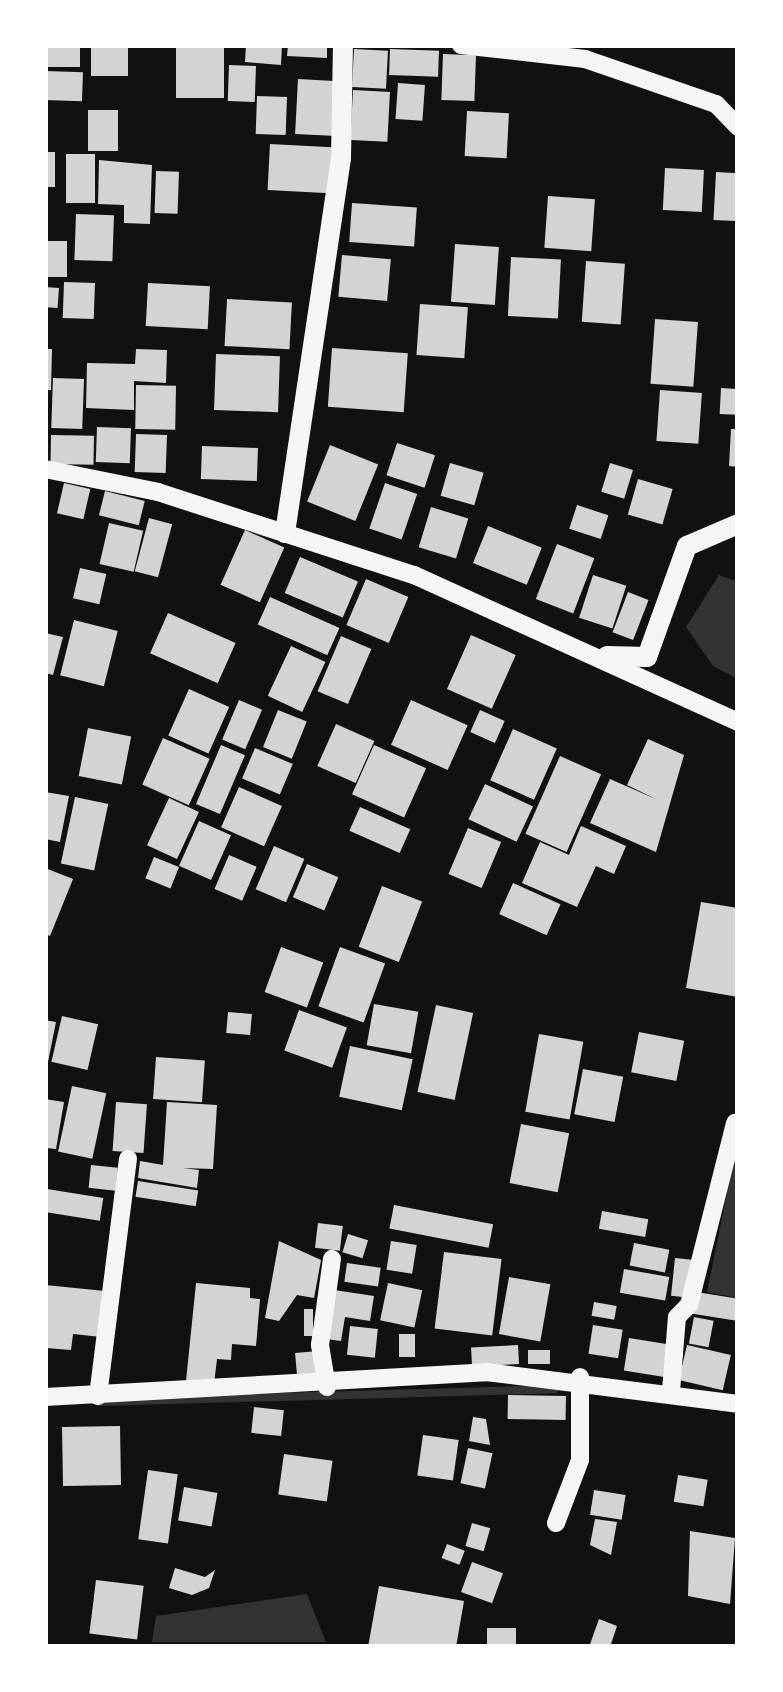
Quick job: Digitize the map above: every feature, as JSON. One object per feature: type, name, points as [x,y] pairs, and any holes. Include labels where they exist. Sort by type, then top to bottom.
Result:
[{"type":"main road","points":[[285,533],[341,158],[343,45]]},
{"type":"main road","points":[[607,656],[646,656],[687,546],[738,524]]},
{"type":"street","points":[[461,45],[585,59],[716,104],[738,127]]},
{"type":"street","points":[[45,470],[158,492],[285,533],[607,656],[738,722]]},
{"type":"street","points":[[670,1391],[677,1317],[689,1305],[735,1123]]},
{"type":"street","points":[[98,1396],[128,1160]]},
{"type":"street","points":[[327,1387],[320,1344],[332,1259]]},
{"type":"street","points":[[45,1397],[327,1387],[486,1372],[580,1378],[738,1404]]},
{"type":"street","points":[[556,1524],[580,1460],[580,1378]]},
{"type":"shaded area","points":[[719,575],[738,582],[738,679],[713,666],[686,627]]},
{"type":"shaded area","points":[[738,1139],[738,1298],[707,1292]]},
{"type":"shaded area","points":[[307,1594],[326,1642],[152,1642],[156,1616]]},
{"type":"building","points":[[45,45],[80,45],[80,67],[45,67]]},
{"type":"building","points":[[91,45],[128,45],[128,76],[91,76]]},
{"type":"building","points":[[176,45],[224,45],[224,98],[176,98]]},
{"type":"building","points":[[246,45],[282,45],[281,65],[245,62]]},
{"type":"building","points":[[288,45],[327,45],[327,58],[287,56]]},
{"type":"building","points":[[354,49],[388,51],[386,89],[352,87]]},
{"type":"building","points":[[390,49],[439,51],[438,77],[389,75]]},
{"type":"building","points":[[443,54],[476,55],[474,101],[441,100]]},
{"type":"building","points":[[229,65],[256,66],[255,102],[228,101]]},
{"type":"building","points":[[45,71],[83,72],[82,101],[45,100]]},
{"type":"building","points":[[298,79],[339,81],[336,136],[295,134]]},
{"type":"building","points":[[398,83],[425,85],[422,121],[395,119]]},
{"type":"building","points":[[353,90],[390,92],[387,142],[350,140]]},
{"type":"building","points":[[257,96],[287,97],[286,135],[256,134]]},
{"type":"building","points":[[88,110],[118,110],[118,151],[88,151]]},
{"type":"building","points":[[467,111],[509,113],[507,158],[465,156]]},
{"type":"building","points":[[270,144],[332,147],[330,193],[268,190]]},
{"type":"building","points":[[45,152],[55,152],[55,187],[45,187]]},
{"type":"building","points":[[66,154],[95,154],[95,203],[66,203]]},
{"type":"building","points":[[99,160],[152,165],[150,224],[124,223],[124,205],[98,204]]},
{"type":"building","points":[[665,168],[704,170],[702,212],[663,210]]},
{"type":"building","points":[[156,171],[179,172],[178,214],[155,213]]},
{"type":"building","points":[[716,172],[738,173],[735,221],[713,220]]},
{"type":"building","points":[[548,196],[595,199],[591,251],[544,248]]},
{"type":"building","points":[[352,203],[417,208],[414,246],[349,242]]},
{"type":"building","points":[[76,214],[114,215],[112,261],[74,260]]},
{"type":"building","points":[[45,241],[67,241],[67,277],[45,277]]},
{"type":"building","points":[[455,244],[499,247],[495,305],[451,302]]},
{"type":"building","points":[[342,255],[391,259],[387,301],[338,297]]},
{"type":"building","points":[[511,257],[561,260],[558,319],[508,316]]},
{"type":"building","points":[[586,261],[625,264],[621,325],[582,322]]},
{"type":"building","points":[[64,282],[95,283],[94,319],[63,318]]},
{"type":"building","points":[[148,283],[210,286],[208,329],[146,326]]},
{"type":"building","points":[[45,287],[59,288],[58,308],[45,307]]},
{"type":"building","points":[[227,299],[292,302],[289,349],[225,346]]},
{"type":"building","points":[[420,304],[468,307],[464,358],[416,355]]},
{"type":"building","points":[[655,319],[698,322],[693,387],[650,384]]},
{"type":"building","points":[[332,348],[408,353],[404,412],[328,407]]},
{"type":"building","points":[[45,349],[52,349],[51,390],[45,390]]},
{"type":"building","points":[[136,349],[167,350],[166,383],[134,381],[134,410],[86,408],[87,363],[135,364]]},
{"type":"building","points":[[216,354],[280,356],[278,412],[214,410]]},
{"type":"building","points":[[53,378],[84,379],[82,429],[51,428]]},
{"type":"building","points":[[136,385],[176,386],[175,430],[135,429]]},
{"type":"building","points":[[721,388],[738,389],[737,415],[720,414]]},
{"type":"building","points":[[660,390],[702,393],[698,444],[656,441]]},
{"type":"building","points":[[97,427],[131,428],[130,463],[96,462]]},
{"type":"building","points":[[731,429],[738,429],[738,467],[729,466]]},
{"type":"building","points":[[136,434],[167,435],[166,473],[135,472]]},
{"type":"building","points":[[51,435],[94,436],[93,465],[50,464]]},
{"type":"building","points":[[397,443],[435,455],[425,488],[386,475]]},
{"type":"building","points":[[330,445],[378,464],[355,521],[307,502]]},
{"type":"building","points":[[202,446],[258,448],[257,481],[201,479]]},
{"type":"building","points":[[450,463],[484,473],[474,505],[441,496]]},
{"type":"building","points":[[610,463],[633,470],[624,499],[601,492]]},
{"type":"building","points":[[638,479],[673,489],[662,524],[628,515]]},
{"type":"building","points":[[64,483],[90,489],[83,519],[57,513]]},
{"type":"building","points":[[385,483],[417,494],[402,539],[369,528]]},
{"type":"building","points":[[105,491],[145,501],[139,525],[99,515]]},
{"type":"building","points":[[577,505],[608,515],[601,539],[569,529]]},
{"type":"building","points":[[431,507],[468,518],[456,559],[419,547]]},
{"type":"building","points":[[149,518],[172,524],[158,577],[135,571]]},
{"type":"building","points":[[109,523],[143,531],[134,572],[100,564]]},
{"type":"building","points":[[488,526],[542,548],[527,585],[473,563]]},
{"type":"building","points":[[245,530],[284,547],[260,602],[221,585]]},
{"type":"building","points":[[557,544],[594,558],[573,613],[536,599]]},
{"type":"building","points":[[300,557],[358,582],[343,618],[285,593]]},
{"type":"building","points":[[80,568],[106,574],[99,604],[73,598]]},
{"type":"building","points":[[593,575],[626,586],[612,629],[579,618]]},
{"type":"building","points":[[366,579],[408,597],[389,643],[346,625]]},
{"type":"building","points":[[628,592],[649,600],[633,640],[613,632]]},
{"type":"building","points":[[270,597],[339,628],[327,655],[258,624]]},
{"type":"building","points":[[168,613],[236,643],[218,683],[150,653]]},
{"type":"building","points":[[74,620],[118,631],[104,686],[60,675]]},
{"type":"building","points":[[45,633],[63,637],[53,675],[45,673]]},
{"type":"building","points":[[471,635],[516,655],[492,709],[447,689]]},
{"type":"building","points":[[341,636],[371,649],[348,704],[318,691]]},
{"type":"building","points":[[291,646],[325,662],[302,712],[268,696]]},
{"type":"building","points":[[189,689],[229,707],[208,753],[168,736]]},
{"type":"building","points":[[239,700],[262,710],[245,749],[222,740]]},
{"type":"building","points":[[411,700],[468,725],[448,770],[391,745]]},
{"type":"building","points":[[278,710],[307,722],[292,759],[263,747]]},
{"type":"building","points":[[480,710],[505,721],[495,743],[470,732]]},
{"type":"building","points":[[336,724],[374,741],[356,783],[317,766]]},
{"type":"building","points":[[88,728],[131,736],[122,784],[79,776]]},
{"type":"building","points":[[513,729],[557,749],[534,800],[490,780]]},
{"type":"building","points":[[163,738],[210,759],[189,805],[142,785]]},
{"type":"building","points":[[648,739],[684,755],[656,852],[590,823],[610,779],[658,800],[627,785]]},
{"type":"building","points":[[221,745],[245,755],[220,814],[196,804]]},
{"type":"building","points":[[374,745],[426,768],[404,818],[352,794]]},
{"type":"building","points":[[255,748],[293,764],[280,794],[242,778]]},
{"type":"building","points":[[560,756],[601,774],[567,852],[525,834]]},
{"type":"building","points":[[485,784],[533,806],[517,842],[469,819]]},
{"type":"building","points":[[239,787],[282,806],[264,846],[221,827]]},
{"type":"building","points":[[45,792],[69,796],[60,842],[45,839]]},
{"type":"building","points":[[75,797],[108,804],[94,871],[61,864]]},
{"type":"building","points":[[169,798],[199,812],[177,859],[147,845]]},
{"type":"building","points":[[360,807],[410,829],[400,853],[349,831]]},
{"type":"building","points":[[199,821],[231,835],[211,880],[179,866]]},
{"type":"building","points":[[581,826],[626,846],[614,874],[596,866],[577,907],[522,883],[540,842],[569,855]]},
{"type":"building","points":[[468,828],[501,842],[482,888],[448,874]]},
{"type":"building","points":[[274,846],[304,859],[286,902],[256,889]]},
{"type":"building","points":[[229,855],[257,867],[242,901],[215,889]]},
{"type":"building","points":[[154,857],[179,867],[170,888],[145,878]]},
{"type":"building","points":[[307,864],[338,877],[324,910],[293,897]]},
{"type":"building","points":[[45,868],[73,879],[50,936],[45,934]]},
{"type":"building","points":[[513,883],[561,904],[547,935],[499,914]]},
{"type":"building","points":[[382,886],[422,901],[399,962],[359,947]]},
{"type":"building","points":[[701,902],[738,908],[738,997],[686,988]]},
{"type":"building","points":[[281,947],[323,962],[307,1007],[265,992]]},
{"type":"building","points":[[340,947],[385,963],[364,1023],[318,1006]]},
{"type":"building","points":[[374,1004],[418,1012],[411,1053],[367,1045]]},
{"type":"building","points":[[436,1005],[473,1013],[455,1100],[417,1092]]},
{"type":"building","points":[[299,1010],[347,1027],[332,1068],[284,1050]]},
{"type":"building","points":[[228,1012],[252,1014],[250,1035],[226,1033]]},
{"type":"building","points":[[62,1016],[98,1024],[87,1070],[51,1062]]},
{"type":"building","points":[[45,1020],[56,1022],[47,1067],[45,1066]]},
{"type":"building","points":[[639,1032],[684,1041],[676,1081],[631,1072]]},
{"type":"building","points":[[539,1034],[583,1042],[570,1120],[525,1112]]},
{"type":"building","points":[[350,1046],[413,1059],[402,1110],[339,1097]]},
{"type":"building","points":[[156,1057],[205,1060],[202,1102],[153,1099]]},
{"type":"building","points":[[583,1069],[623,1077],[614,1122],[574,1114]]},
{"type":"building","points":[[72,1086],[106,1093],[92,1159],[58,1152]]},
{"type":"building","points":[[45,1099],[64,1102],[56,1149],[45,1148]]},
{"type":"building","points":[[116,1102],[147,1104],[144,1153],[113,1151]]},
{"type":"building","points":[[167,1102],[217,1105],[213,1169],[183,1168],[199,1170],[197,1188],[138,1178],[140,1161],[163,1165]]},
{"type":"building","points":[[521,1124],[569,1133],[558,1192],[510,1183]]},
{"type":"building","points":[[91,1165],[118,1168],[115,1191],[89,1188]]},
{"type":"building","points":[[138,1181],[198,1191],[196,1206],[135,1197]]},
{"type":"building","points":[[47,1189],[103,1198],[100,1221],[45,1212]]},
{"type":"building","points":[[394,1205],[493,1224],[489,1248],[389,1229]]},
{"type":"building","points":[[602,1211],[648,1219],[645,1237],[599,1229]]},
{"type":"building","points":[[318,1223],[343,1226],[340,1251],[315,1248]]},
{"type":"building","points":[[348,1234],[368,1240],[363,1258],[342,1252]]},
{"type":"building","points":[[279,1241],[321,1260],[314,1298],[297,1295],[279,1321],[265,1318]]},
{"type":"building","points":[[391,1241],[417,1245],[412,1274],[386,1270]]},
{"type":"building","points":[[634,1243],[669,1250],[665,1272],[630,1266]]},
{"type":"building","points":[[444,1252],[502,1259],[492,1335],[435,1328]]},
{"type":"building","points":[[675,1258],[694,1260],[690,1298],[671,1296]]},
{"type":"building","points":[[347,1263],[381,1268],[378,1287],[344,1282]]},
{"type":"building","points":[[624,1269],[669,1277],[665,1301],[620,1293]]},
{"type":"building","points":[[509,1277],[550,1284],[540,1341],[499,1334]]},
{"type":"building","points":[[196,1283],[250,1288],[250,1298],[260,1299],[256,1346],[232,1344],[231,1360],[217,1359],[214,1384],[186,1381]]},
{"type":"building","points":[[388,1283],[422,1290],[414,1327],[380,1320]]},
{"type":"building","points":[[45,1285],[105,1291],[101,1337],[73,1334],[71,1350],[46,1348]]},
{"type":"building","points":[[334,1290],[374,1296],[370,1321],[345,1317],[341,1341],[326,1339]]},
{"type":"building","points":[[696,1292],[738,1299],[735,1320],[693,1314]]},
{"type":"building","points":[[594,1302],[617,1306],[614,1320],[592,1316]]},
{"type":"building","points":[[304,1309],[313,1309],[313,1336],[304,1336]]},
{"type":"building","points":[[694,1317],[714,1321],[708,1347],[689,1344]]},
{"type":"building","points":[[593,1325],[623,1330],[618,1358],[588,1354]]},
{"type":"building","points":[[350,1326],[378,1329],[375,1358],[347,1355]]},
{"type":"building","points":[[399,1334],[415,1334],[415,1357],[399,1357]]},
{"type":"building","points":[[629,1338],[672,1345],[667,1377],[624,1371]]},
{"type":"building","points":[[518,1345],[519,1364],[472,1366],[471,1347]]},
{"type":"building","points":[[687,1345],[731,1355],[723,1390],[679,1380]]},
{"type":"building","points":[[528,1350],[550,1350],[550,1364],[528,1364]]},
{"type":"building","points":[[318,1351],[320,1375],[297,1377],[295,1353]]},
{"type":"building","points":[[508,1395],[566,1396],[566,1420],[508,1419]]},
{"type":"building","points":[[254,1407],[284,1410],[281,1436],[251,1433]]},
{"type":"building","points":[[473,1417],[486,1419],[490,1445],[469,1441]]},
{"type":"building","points":[[120,1426],[121,1485],[63,1486],[62,1427]]},
{"type":"building","points":[[423,1435],[459,1440],[453,1481],[417,1476]]},
{"type":"building","points":[[468,1448],[492,1453],[485,1488],[461,1483]]},
{"type":"building","points":[[284,1454],[333,1461],[327,1501],[278,1495]]},
{"type":"building","points":[[148,1470],[178,1474],[168,1543],[138,1539]]},
{"type":"building","points":[[678,1475],[708,1480],[703,1506],[674,1502]]},
{"type":"building","points":[[184,1487],[217,1493],[212,1526],[178,1520]]},
{"type":"building","points":[[594,1490],[626,1495],[622,1520],[590,1515]]},
{"type":"building","points":[[595,1519],[617,1522],[611,1555],[590,1545]]},
{"type":"building","points":[[472,1523],[490,1528],[484,1551],[465,1546]]},
{"type":"building","points":[[690,1531],[735,1538],[730,1604],[688,1596]]},
{"type":"building","points":[[447,1544],[465,1551],[459,1565],[442,1558]]},
{"type":"building","points":[[472,1562],[503,1573],[492,1603],[461,1592]]},
{"type":"building","points":[[175,1568],[205,1577],[215,1570],[209,1588],[192,1595],[169,1588]]},
{"type":"building","points":[[96,1580],[144,1586],[137,1639],[89,1634]]},
{"type":"building","points":[[379,1586],[464,1601],[456,1647],[368,1647]]},
{"type":"building","points":[[599,1619],[617,1626],[610,1647],[589,1647]]},
{"type":"building","points":[[487,1628],[516,1628],[516,1647],[487,1647]]},
{"type":"waterway","points":[[99,1402],[555,1389]]}]
